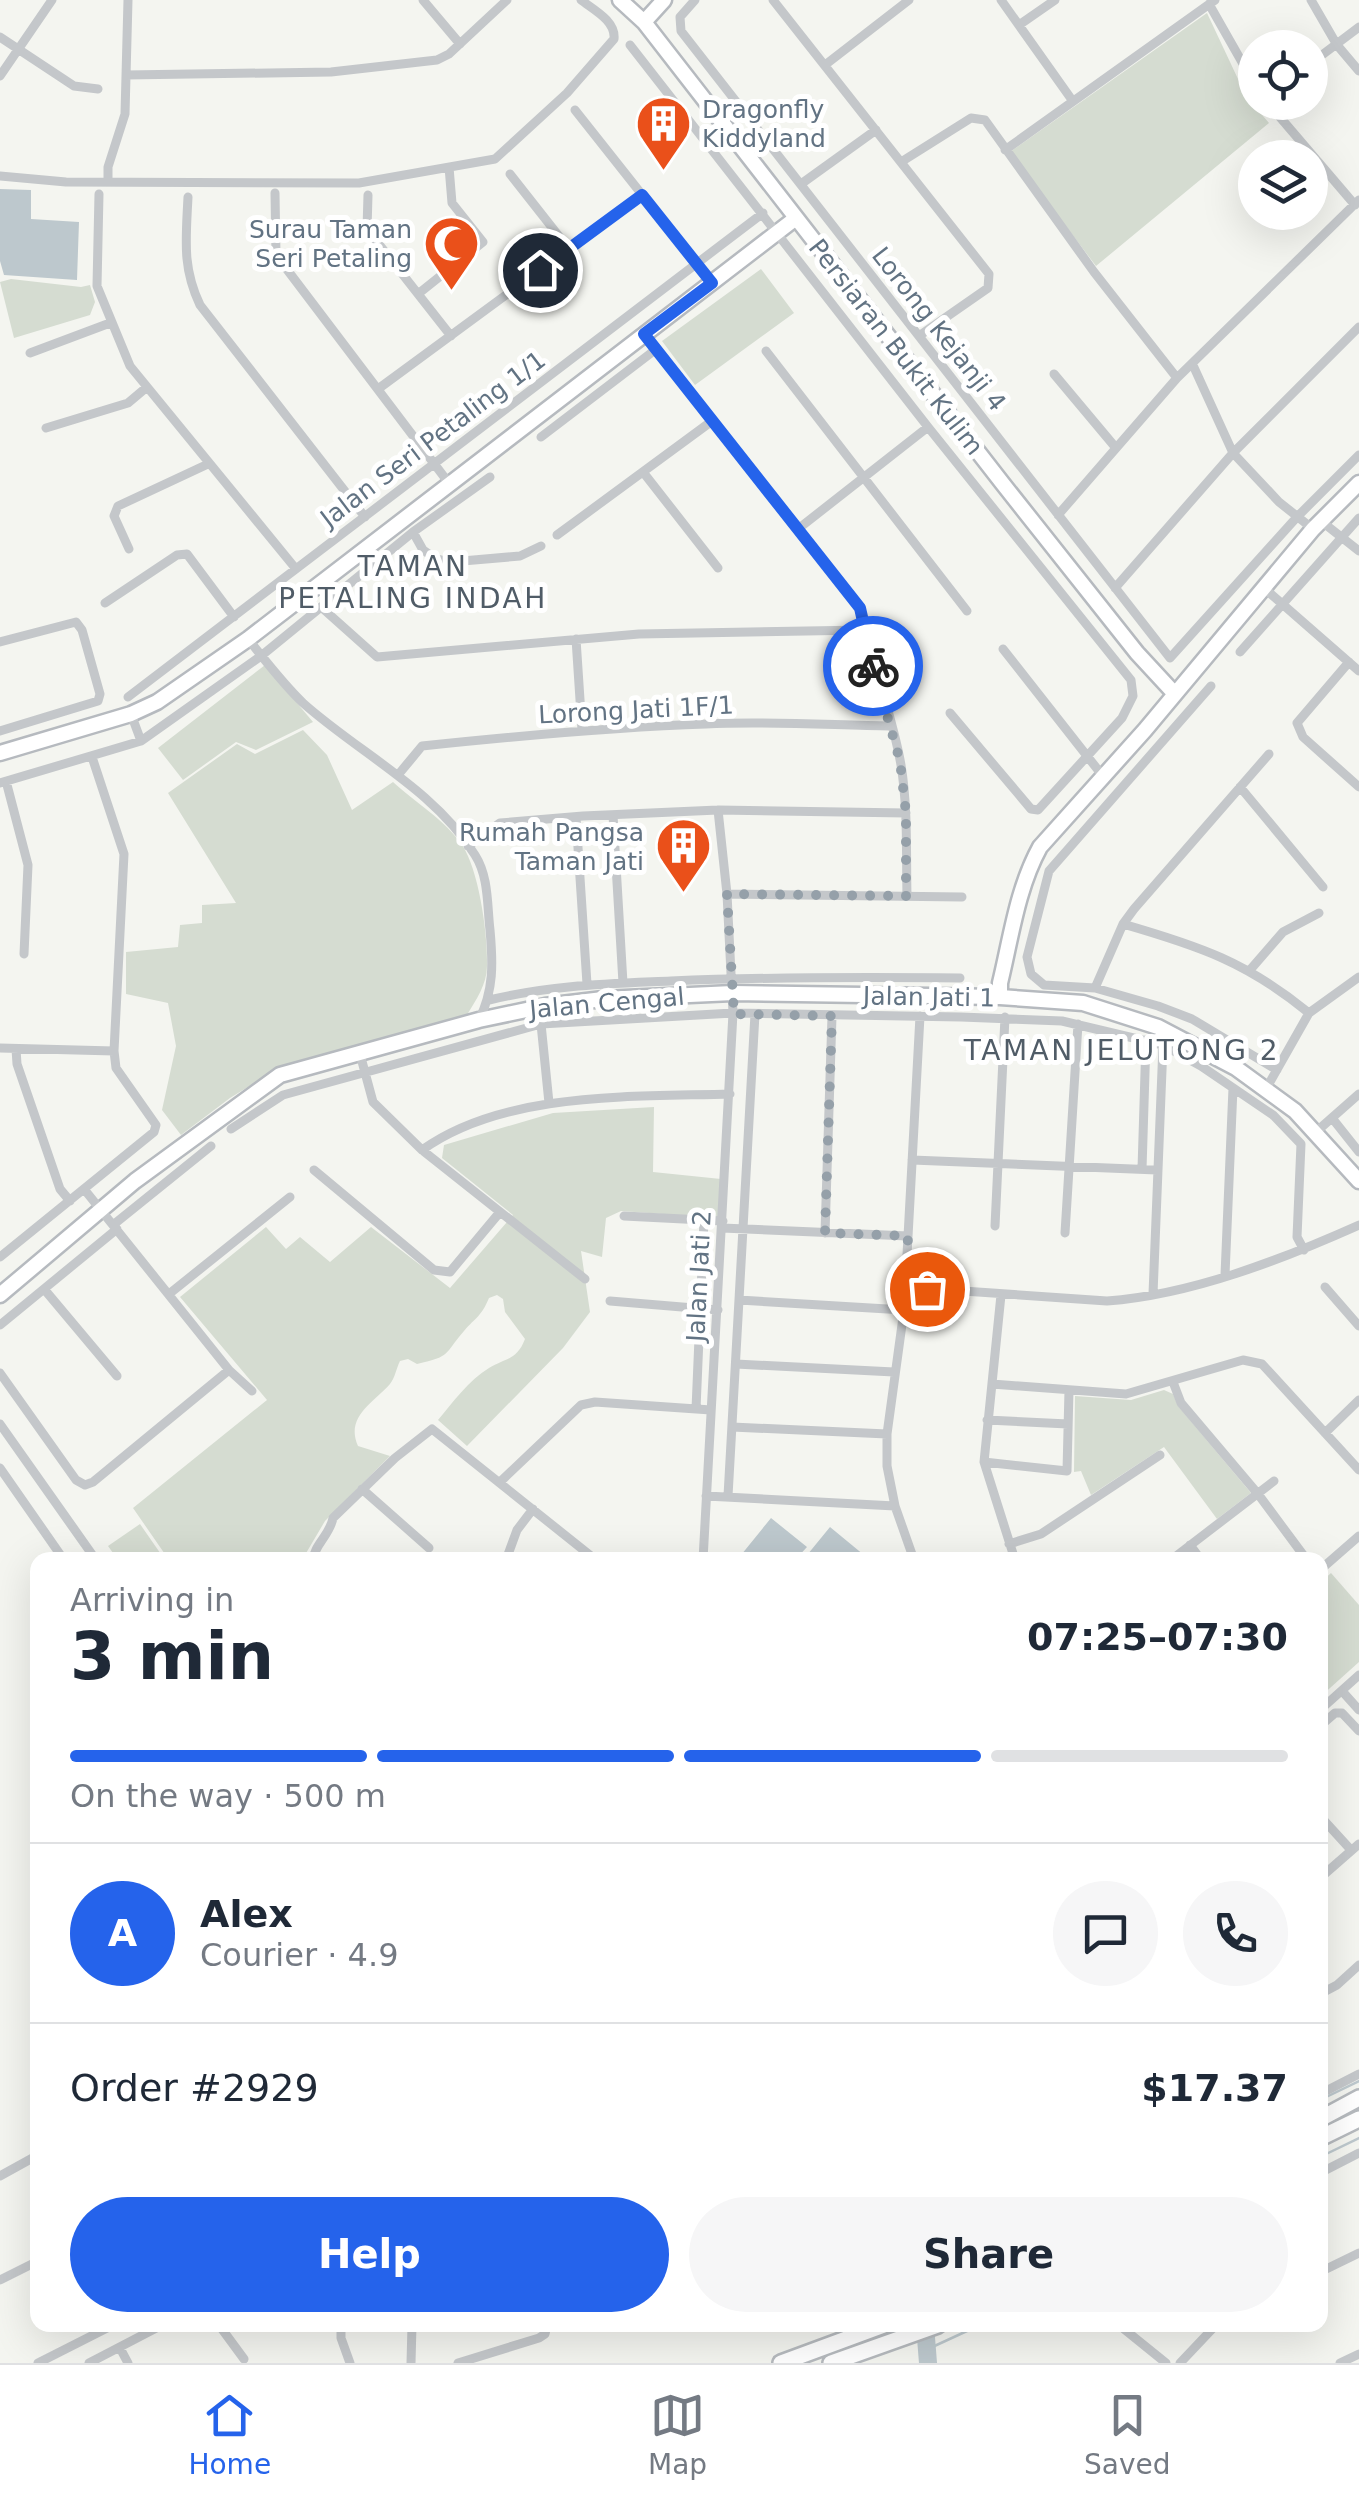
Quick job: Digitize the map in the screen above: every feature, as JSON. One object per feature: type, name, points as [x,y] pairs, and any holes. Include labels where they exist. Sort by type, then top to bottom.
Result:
[{"type":"main road","points":[[1328,2115],[1359,2098]]},
{"type":"main road","points":[[1328,2134],[1359,2118]]},
{"type":"main road","points":[[781,2363],[865,2332]]},
{"type":"main road","points":[[831,2363],[919,2332]]},
{"type":"street","points":[[0,76],[52,0]]},
{"type":"street","points":[[108,182],[108,168],[125,114],[128,0]]},
{"type":"street","points":[[423,0],[460,44]]},
{"type":"street","points":[[126,75],[331,72],[437,60],[507,0]]},
{"type":"street","points":[[0,176],[108,182],[359,183],[496,159],[567,94],[614,38],[611,24],[581,0]]},
{"type":"street","name":"Persiaran Bukit Kulim","points":[[620,0],[644,22],[1137,653],[1174,693]]},
{"type":"street","points":[[644,22],[664,0]]},
{"type":"street","name":"Lorong Kejanji 4","points":[[695,0],[680,17],[681,32],[1170,658],[1298,517]]},
{"type":"street","points":[[773,0],[990,274],[990,285],[919,336]]},
{"type":"street","points":[[825,66],[909,0]]},
{"type":"street","points":[[1001,0],[1072,100]]},
{"type":"street","points":[[1019,25],[1055,0]]},
{"type":"street","points":[[1311,0],[1337,45],[1359,71]]},
{"type":"street","points":[[1005,150],[1212,2],[1238,52]]},
{"type":"street","points":[[1328,51],[1359,27]]},
{"type":"street","points":[[0,37],[74,86],[98,88]]},
{"type":"street","points":[[630,44],[1131,680],[1133,696],[1122,718],[1038,810],[1031,809],[950,712]]},
{"type":"street","points":[[575,110],[712,283]]},
{"type":"street","points":[[901,162],[971,118],[985,120],[1177,378]]},
{"type":"street","points":[[1058,515],[1177,378],[1357,203],[1284,120]]},
{"type":"street","points":[[801,184],[876,130]]},
{"type":"street","points":[[418,294],[484,242],[452,203],[449,167]]},
{"type":"street","points":[[510,174],[569,249]]},
{"type":"street","points":[[275,193],[276,255],[448,482]]},
{"type":"street","points":[[98,194],[97,286],[130,366],[296,570]]},
{"type":"street","points":[[368,195],[367,229],[451,336]]},
{"type":"street","points":[[378,389],[642,195]]},
{"type":"street","points":[[188,198],[185,256],[189,282],[200,306],[365,516]]},
{"type":"street","name":"Jalan Seri Petaling 1/1","points":[[128,698],[763,213]]},
{"type":"street","points":[[0,753],[131,714],[157,702],[248,639],[796,218]]},
{"type":"street","points":[[30,353],[110,323]]},
{"type":"street","points":[[1115,588],[1234,453],[1359,327]]},
{"type":"street","points":[[644,334],[860,608],[900,761],[906,813],[906,896]]},
{"type":"street","points":[[908,360],[926,346]]},
{"type":"street","points":[[541,437],[655,350]]},
{"type":"street","points":[[766,351],[967,611]]},
{"type":"street","points":[[1192,363],[1234,453],[1298,517],[1341,536],[1359,551]]},
{"type":"street","points":[[1054,374],[1116,448]]},
{"type":"street","points":[[46,428],[128,404],[146,387]]},
{"type":"street","points":[[557,535],[712,422]]},
{"type":"street","points":[[798,529],[928,427]]},
{"type":"street","points":[[1298,517],[1359,455]]},
{"type":"street","points":[[129,549],[114,516],[118,506],[208,464]]},
{"type":"street","points":[[642,472],[718,568]]},
{"type":"street","points":[[24,954],[28,865],[3,782],[141,741],[261,656],[413,532],[490,476]]},
{"type":"street","points":[[1000,996],[1030,866],[1051,832],[1144,730],[1317,525],[1359,484]]},
{"type":"street","points":[[1240,652],[1359,518]]},
{"type":"street","points":[[413,532],[422,550],[451,562],[520,556],[541,546]]},
{"type":"street","points":[[105,604],[187,554],[234,616]]},
{"type":"street","points":[[1264,588],[1359,671]]},
{"type":"street","points":[[321,608],[378,657],[716,631],[864,630]]},
{"type":"street","points":[[0,642],[76,622],[82,630],[100,698],[0,731]]},
{"type":"street","points":[[248,639],[301,701],[398,776],[468,846],[485,876],[493,968],[489,1000],[479,1020]]},
{"type":"street","points":[[576,639],[582,730]]},
{"type":"street","points":[[1003,649],[1102,774]]},
{"type":"street","points":[[1349,662],[1298,723],[1303,737],[1359,786]]},
{"type":"street","points":[[1211,686],[1050,870],[1027,957],[1032,974],[1044,985],[1094,988],[1192,1019],[1277,1070]]},
{"type":"street","points":[[131,714],[141,741]]},
{"type":"street","name":"Lorong Jati 1F/1","points":[[398,776],[422,746],[582,730],[710,723],[890,726]]},
{"type":"street","points":[[1144,730],[1160,744]]},
{"type":"street","points":[[1094,988],[1122,924],[1269,754]]},
{"type":"street","points":[[0,1257],[154,1132],[156,1126],[116,1068],[124,854],[92,758]]},
{"type":"street","points":[[1240,787],[1323,887]]},
{"type":"street","points":[[468,846],[500,823],[576,817],[718,810],[906,813]]},
{"type":"street","name":"Jalan Jati 2","points":[[703,1552],[734,1014],[718,810]]},
{"type":"street","points":[[613,815],[623,983]]},
{"type":"street","points":[[576,817],[586,984]]},
{"type":"street","points":[[727,894],[962,897]]},
{"type":"street","points":[[1250,970],[1282,932],[1319,913]]},
{"type":"street","points":[[1122,924],[1218,954],[1250,970],[1309,1013]]},
{"type":"street","points":[[1266,1089],[1309,1013],[1359,977]]},
{"type":"street","points":[[489,1000],[542,988],[586,984],[732,986],[960,978]]},
{"type":"street","name":"Jalan Cengal","points":[[0,1295],[102,1209],[280,1075],[479,1020],[545,1006],[732,986],[1083,1003],[1156,1039],[1214,1054],[1266,1089],[1317,1131],[1359,1181]]},
{"type":"street","name":"Jalan Jati 1","points":[[232,1129],[284,1095],[542,1024],[734,1014],[1005,1017],[1078,1024],[1156,1039],[1273,1115],[1302,1144],[1297,1236],[1304,1250]]},
{"type":"street","points":[[728,1496],[755,1014]]},
{"type":"street","points":[[825,1233],[832,1016]]},
{"type":"street","points":[[911,1552],[894,1506],[886,1434],[906,1287],[920,1016]]},
{"type":"street","points":[[995,1226],[1005,1017]]},
{"type":"street","points":[[542,1024],[549,1103]]},
{"type":"street","points":[[1066,1232],[1078,1024]]},
{"type":"street","points":[[1142,1170],[1156,1039]]},
{"type":"street","points":[[1153,1294],[1158,1170],[1156,1039]]},
{"type":"street","points":[[0,1048],[114,1051]]},
{"type":"street","points":[[16,1049],[17,1064],[60,1189],[70,1201]]},
{"type":"street","points":[[360,1054],[373,1102],[422,1150],[585,1279]]},
{"type":"street","points":[[1226,1275],[1233,1088]]},
{"type":"street","points":[[422,1150],[458,1128],[549,1103],[730,1094]]},
{"type":"street","points":[[1317,1131],[1359,1094]]},
{"type":"street","points":[[1332,1118],[1359,1152]]},
{"type":"street","points":[[0,1325],[211,1146]]},
{"type":"street","points":[[912,1160],[1158,1170]]},
{"type":"street","points":[[314,1170],[434,1270],[444,1273],[450,1272],[500,1212]]},
{"type":"street","points":[[84,1189],[230,1370],[252,1391]]},
{"type":"street","points":[[169,1294],[290,1196]]},
{"type":"street","points":[[624,1216],[704,1220],[743,1228],[908,1236]]},
{"type":"street","points":[[696,1409],[704,1220]]},
{"type":"street","points":[[906,1287],[1108,1302],[1226,1275],[1304,1250],[1359,1224]]},
{"type":"street","points":[[1325,1286],[1359,1326]]},
{"type":"street","points":[[44,1289],[116,1376]]},
{"type":"street","points":[[1001,1296],[984,1462],[1012,1552]]},
{"type":"street","points":[[739,1300],[904,1310]]},
{"type":"street","points":[[610,1301],[718,1310]]},
{"type":"street","points":[[992,1384],[1126,1394],[1252,1360],[1262,1364],[1359,1470]]},
{"type":"street","points":[[736,1364],[894,1372]]},
{"type":"street","points":[[0,1373],[76,1480],[85,1484],[93,1482],[230,1370]]},
{"type":"street","points":[[1173,1382],[1181,1403],[1301,1552]]},
{"type":"street","points":[[984,1462],[1067,1471],[1069,1390]]},
{"type":"street","points":[[1325,1432],[1359,1400]]},
{"type":"street","points":[[500,1482],[582,1404],[711,1410]]},
{"type":"street","points":[[987,1420],[1068,1424]]},
{"type":"street","points":[[0,1424],[90,1552]]},
{"type":"street","points":[[732,1427],[886,1434]]},
{"type":"street","points":[[315,1552],[331,1531],[333,1518],[426,1433],[436,1430],[586,1552]]},
{"type":"street","points":[[1009,1544],[1052,1528],[1160,1455]]},
{"type":"street","points":[[0,1468],[58,1552]]},
{"type":"street","points":[[1181,1552],[1274,1482]]},
{"type":"street","points":[[362,1489],[429,1548]]},
{"type":"street","points":[[706,1496],[894,1506]]},
{"type":"street","points":[[509,1552],[517,1530],[533,1509]]},
{"type":"street","points":[[1328,1563],[1359,1536]]},
{"type":"street","points":[[1190,1545],[1195,1552]]},
{"type":"street","points":[[1328,1703],[1359,1675]]},
{"type":"street","points":[[1342,1691],[1359,1710]]},
{"type":"street","points":[[1328,1719],[1335,1712],[1342,1713],[1359,1731]]},
{"type":"street","points":[[1328,1823],[1355,1847],[1328,1871]]},
{"type":"street","points":[[1328,1990],[1359,1965]]},
{"type":"street","points":[[1328,2090],[1359,2074]]},
{"type":"street","points":[[1328,2168],[1359,2153]]},
{"type":"street","points":[[0,2176],[30,2159]]},
{"type":"street","points":[[1328,2268],[1359,2253]]},
{"type":"street","points":[[0,2280],[30,2265]]},
{"type":"street","points":[[38,2363],[99,2332]]},
{"type":"street","points":[[89,2363],[148,2332]]},
{"type":"street","points":[[224,2332],[244,2360]]},
{"type":"street","points":[[341,2332],[350,2363]]},
{"type":"street","points":[[411,2363],[412,2332]]},
{"type":"street","points":[[458,2363],[539,2338],[545,2332]]},
{"type":"street","points":[[1128,2332],[1166,2363]]},
{"type":"street","points":[[1180,2363],[1209,2332]]},
{"type":"street","points":[[120,2348],[128,2363]]},
{"type":"street","points":[[1340,2363],[1359,2354]]},
{"type":"shaded area","points":[[1207,13],[1238,79],[1238,120],[1269,123],[1248,140],[1238,140],[1238,149],[1096,266],[1010,152]]},
{"type":"shaded area","points":[[0,189],[31,190],[31,219],[79,222],[77,280],[4,275],[0,261]]},
{"type":"shaded area","points":[[761,269],[794,313],[695,385],[662,341]]},
{"type":"shaded area","points":[[11,279],[90,285],[95,302],[90,315],[14,338],[0,282]]},
{"type":"shaded area","points":[[265,665],[313,722],[256,750],[236,742],[183,780],[158,748]]},
{"type":"shaded area","points":[[303,730],[327,755],[352,810],[393,782],[462,845],[481,903],[487,953],[485,979],[467,1015],[277,1069],[181,1135],[162,1110],[176,1046],[168,1003],[126,994],[126,952],[178,947],[180,925],[202,923],[202,905],[236,903],[168,793],[237,744],[255,754]]},
{"type":"shaded area","points":[[654,1107],[653,1172],[721,1179],[719,1218],[621,1211],[606,1218],[602,1257],[581,1251],[590,1312],[563,1348],[467,1446],[438,1420],[475,1379],[515,1355],[522,1346],[525,1339],[505,1312],[503,1299],[497,1295],[489,1298],[481,1313],[442,1356],[417,1364],[408,1359],[400,1361],[392,1382],[363,1411],[355,1427],[358,1446],[390,1456],[325,1521],[307,1552],[163,1552],[133,1508],[267,1400],[180,1297],[266,1227],[286,1249],[300,1237],[330,1262],[371,1227],[450,1288],[513,1215],[442,1158],[444,1145],[553,1113]]},
{"type":"shaded area","points":[[1164,1390],[1173,1394],[1178,1406],[1251,1493],[1217,1519],[1164,1447],[1091,1495],[1081,1471],[1074,1472],[1075,1396],[1131,1400]]},
{"type":"shaded area","points":[[771,1518],[807,1547],[802,1552],[743,1552]]},
{"type":"shaded area","points":[[140,1524],[159,1552],[112,1552],[108,1546]]},
{"type":"shaded area","points":[[830,1527],[860,1552],[810,1552]]},
{"type":"shaded area","points":[[1331,1573],[1359,1605],[1359,1662],[1328,1690]]},
{"type":"waterway","points":[[1328,2096],[1359,2081]]},
{"type":"waterway","points":[[1328,2153],[1359,2138]]},
{"type":"waterway","points":[[926,2332],[928,2363]]},
{"type":"waterway","points":[[928,2349],[965,2332]]},
{"type":"way so far","points":[[873,666],[900,761],[906,813],[906,896],[727,894],[734,1014],[832,1016],[825,1233],[908,1236],[906,1287],[927,1289]]},
{"type":"place","name":"Dragonfly Kiddyland","points":[[663,172]]},
{"type":"place","name":"Surau Taman Seri Petaling","points":[[451,292]]},
{"type":"place","name":"Rumah Pangsa Taman Jati","points":[[683,895]]},
{"type":"district","name":"TAMAN PETALING INDAH","points":[[413,582]]},
{"type":"district","name":"TAMAN JELUTONG 2","points":[[1122,1050]]},
{"type":"route","points":[[540,270],[642,195],[712,283],[644,334],[860,608],[873,666]]}]
